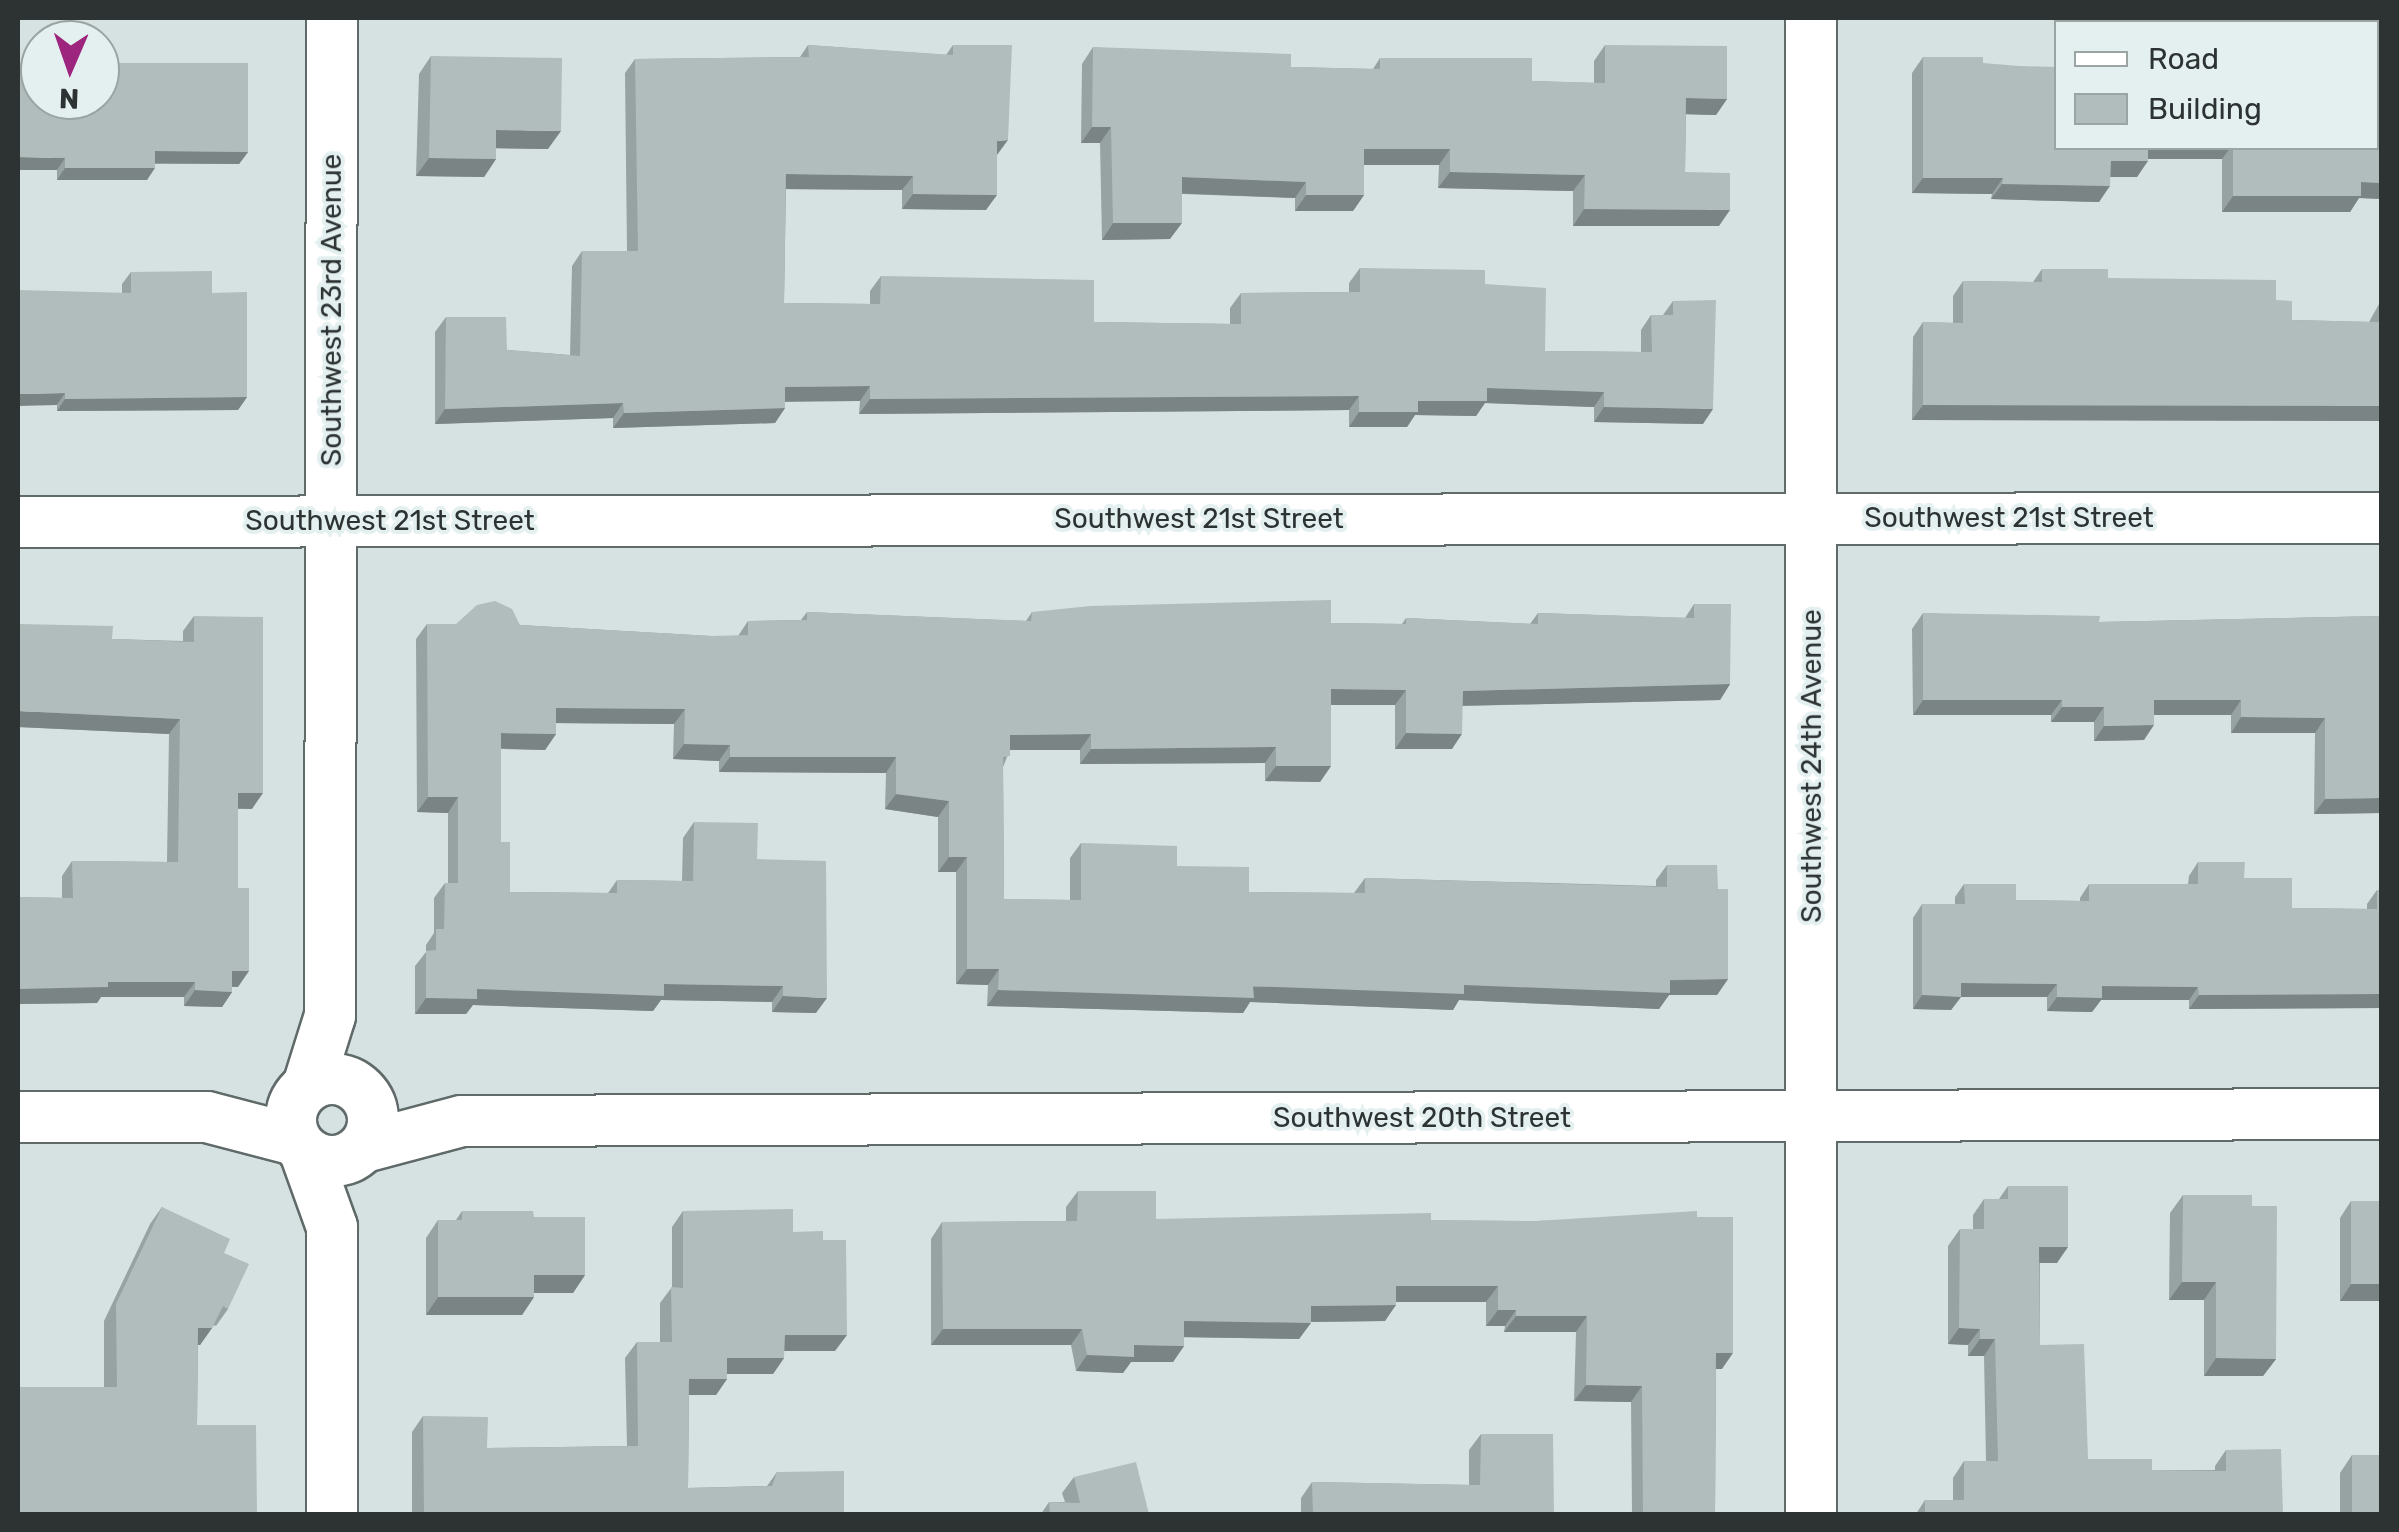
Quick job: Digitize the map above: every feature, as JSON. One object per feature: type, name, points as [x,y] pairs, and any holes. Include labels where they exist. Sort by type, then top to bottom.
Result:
[{"type":"street","name":"Southwest 23rd Avenue","points":[[302,1118],[330,1023],[332,18]]},
{"type":"street","name":"Southwest 24th Avenue","points":[[1811,18],[1811,1514]]},
{"type":"street","name":"Southwest 21st Street","points":[[18,522],[2382,518]]},
{"type":"street","name":"Southwest 23rd Avenue","points":[[330,1023],[362,1092]]},
{"type":"street","points":[[302,1118],[333,1079],[362,1092],[374,1122],[332,1228]]},
{"type":"street","name":"Southwest 20th Street","points":[[362,1092],[462,1121]]},
{"type":"street","name":"Southwest 20th Street","points":[[361,1150],[462,1121],[2382,1114]]},
{"type":"street","points":[[18,1117],[302,1118]]},
{"type":"street","points":[[302,1118],[331,1162],[361,1150]]},
{"type":"street","points":[[302,1118],[332,1228],[332,1514]]},
{"type":"building","points":[[808,45],[953,55],[953,45],[1012,45],[1008,140],[997,141],[997,195],[913,194],[913,176],[786,174],[784,303],[880,304],[881,276],[1094,280],[1094,322],[1241,324],[1241,293],[1360,292],[1360,268],[1485,270],[1485,284],[1546,288],[1545,351],[1652,352],[1651,315],[1673,315],[1673,301],[1716,300],[1713,409],[1604,407],[1604,392],[1487,388],[1487,401],[1418,401],[1418,412],[1359,412],[1359,396],[870,399],[870,386],[785,387],[785,408],[624,413],[623,403],[445,409],[446,317],[506,317],[507,350],[580,356],[582,251],[638,251],[635,59],[809,57]]},
{"type":"building","points":[[1605,45],[1727,46],[1727,99],[1686,98],[1685,172],[1730,173],[1730,210],[1584,209],[1585,175],[1450,172],[1450,149],[1364,149],[1364,195],[1306,195],[1306,182],[1182,177],[1182,223],[1113,223],[1111,127],[1092,127],[1093,47],[1291,54],[1291,67],[1380,69],[1380,58],[1532,58],[1532,81],[1605,83]]},
{"type":"building","points":[[431,56],[562,58],[561,131],[496,130],[496,159],[429,158]]},
{"type":"building","points":[[1923,57],[1983,57],[1983,63],[2054,67],[2054,150],[2148,150],[2148,161],[2111,161],[2110,186],[2002,184],[2003,178],[1923,178]]},
{"type":"building","points":[[2382,59],[2382,183],[2361,182],[2361,196],[2233,196],[2233,150],[2379,150]]},
{"type":"building","points":[[18,63],[20,120],[120,120],[120,63],[248,63],[248,152],[155,151],[155,168],[65,168],[65,158],[18,157]]},
{"type":"building","points":[[2042,269],[2108,269],[2108,278],[2276,280],[2276,300],[2292,301],[2292,320],[2379,322],[2382,304],[2382,406],[1923,405],[1923,322],[1963,323],[1963,281],[2042,282]]},
{"type":"building","points":[[212,271],[212,293],[247,292],[247,397],[65,399],[65,393],[18,394],[18,290],[131,293],[131,272]]},
{"type":"building","points":[[1331,600],[1331,623],[1406,624],[1406,618],[1538,624],[1538,613],[1694,618],[1694,604],[1731,604],[1730,684],[1463,691],[1462,734],[1406,733],[1406,690],[1331,689],[1331,766],[1276,766],[1276,747],[1091,749],[1091,734],[1010,735],[1010,756],[1003,757],[1004,899],[1081,900],[1081,843],[1177,846],[1177,866],[1249,867],[1249,892],[1365,893],[1365,878],[1667,887],[1667,865],[1717,865],[1718,889],[1728,889],[1728,979],[1670,980],[1670,993],[1464,985],[1464,994],[1253,986],[1254,998],[998,990],[999,969],[967,969],[967,857],[949,857],[949,801],[896,794],[896,757],[730,757],[730,745],[684,744],[685,709],[556,708],[556,734],[501,733],[501,842],[510,842],[510,892],[617,893],[617,880],[693,881],[694,822],[758,823],[757,859],[826,861],[827,998],[783,996],[783,986],[664,984],[664,996],[477,989],[477,999],[426,998],[426,951],[436,950],[436,929],[444,929],[445,883],[458,883],[458,797],[428,797],[427,624],[456,624],[477,605],[495,601],[512,609],[520,625],[711,636],[748,635],[748,621],[807,620],[807,612],[1031,621],[1032,612],[1090,606]]},
{"type":"building","points":[[1923,613],[2100,616],[2099,622],[2382,616],[2382,798],[2325,799],[2325,718],[2241,717],[2241,700],[2154,700],[2154,725],[2104,726],[2104,707],[2062,707],[2062,700],[1923,700]]},
{"type":"building","points":[[194,616],[263,617],[263,793],[238,793],[238,888],[249,888],[249,971],[232,971],[232,992],[195,990],[195,982],[108,982],[108,987],[18,989],[18,897],[73,898],[72,861],[178,862],[180,719],[18,711],[18,624],[113,626],[112,639],[194,642]]},
{"type":"building","points":[[2198,862],[2245,862],[2244,878],[2292,878],[2292,908],[2377,909],[2377,890],[2382,890],[2382,994],[2199,995],[2198,987],[2102,986],[2102,998],[2057,997],[2057,984],[1961,983],[1961,997],[1922,995],[1922,904],[1965,904],[1964,884],[2016,884],[2016,900],[2089,901],[2089,884],[2198,884]]},
{"type":"building","points":[[2008,1186],[2068,1186],[2068,1247],[2039,1247],[2040,1345],[2084,1344],[2088,1459],[2152,1459],[2152,1470],[2226,1471],[2226,1450],[2281,1449],[2283,1514],[1925,1514],[1925,1500],[1964,1500],[1964,1461],[1998,1461],[1995,1339],[1980,1339],[1980,1329],[1959,1328],[1960,1229],[1984,1229],[1984,1199],[2008,1199]]},
{"type":"building","points":[[1078,1191],[1156,1191],[1156,1219],[1431,1213],[1431,1220],[1536,1221],[1697,1211],[1697,1217],[1733,1217],[1733,1353],[1716,1353],[1715,1514],[1643,1514],[1642,1386],[1586,1385],[1587,1316],[1516,1316],[1516,1310],[1498,1310],[1498,1286],[1396,1286],[1396,1305],[1311,1306],[1311,1323],[1184,1321],[1184,1346],[1134,1345],[1134,1357],[1087,1355],[1082,1329],[943,1329],[942,1222],[1077,1221]]},
{"type":"building","points":[[2183,1195],[2252,1195],[2252,1206],[2277,1206],[2276,1359],[2216,1358],[2216,1282],[2182,1282]]},
{"type":"building","points":[[2351,1201],[2382,1201],[2382,1284],[2351,1284]]},
{"type":"building","points":[[162,1207],[230,1239],[224,1253],[249,1264],[228,1309],[223,1306],[212,1328],[198,1328],[197,1425],[256,1425],[257,1514],[18,1514],[18,1387],[117,1387],[116,1304]]},
{"type":"building","points":[[793,1209],[793,1232],[823,1231],[823,1240],[846,1240],[847,1335],[785,1335],[784,1358],[727,1358],[727,1379],[689,1379],[688,1488],[772,1486],[777,1472],[844,1471],[844,1514],[424,1514],[423,1416],[488,1417],[487,1448],[638,1446],[637,1342],[672,1342],[671,1287],[683,1288],[683,1211]]},
{"type":"building","points":[[462,1211],[533,1211],[534,1217],[585,1217],[585,1275],[534,1275],[534,1297],[438,1297],[438,1220],[462,1220]]},
{"type":"building","points":[[1481,1434],[1553,1434],[1554,1514],[1313,1514],[1312,1482],[1480,1485]]},
{"type":"building","points":[[2352,1455],[2382,1455],[2382,1514],[2352,1514]]},
{"type":"building","points":[[1136,1462],[1149,1514],[1050,1514],[1049,1502],[1080,1503],[1074,1477]]}]
